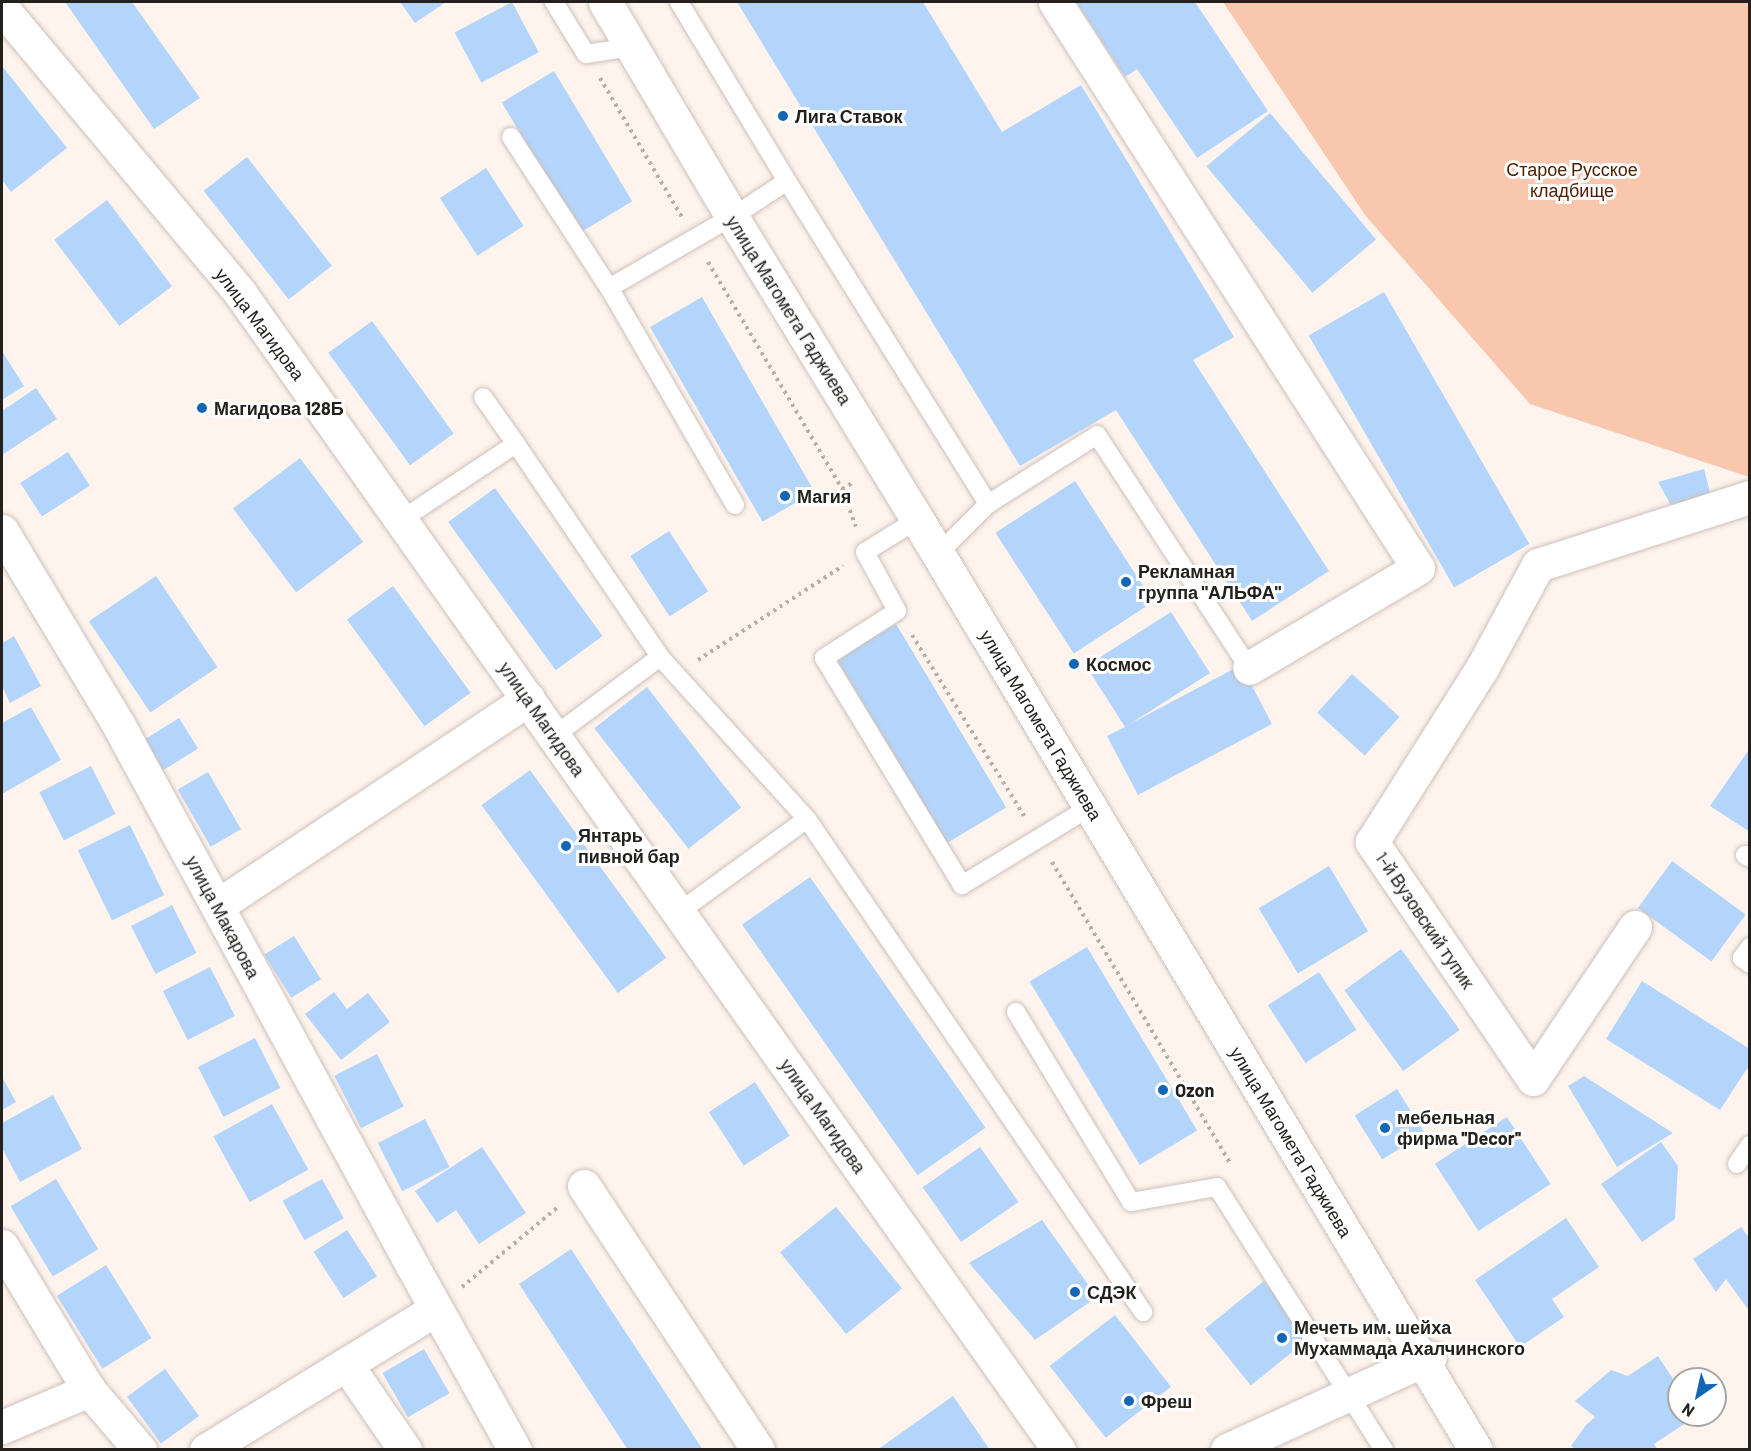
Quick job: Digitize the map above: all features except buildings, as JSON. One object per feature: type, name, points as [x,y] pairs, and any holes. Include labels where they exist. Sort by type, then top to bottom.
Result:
[{"type":"street","name":"улица Магомета Гаджиева","points":[[605,2],[1094,805],[1426,1359],[1476,1449]]},
{"type":"street","name":"улица Магомета Гаджиева","points":[[616,2],[736,215]]},
{"type":"street","points":[[1055,2],[1418,568],[1249,668]]},
{"type":"street","name":"улица Магидова","points":[[2,8],[240,293],[1059,1449]]},
{"type":"street","name":"1-й Вузовский тупик","points":[[1635,927],[1533,1078],[1372,842],[1482,668],[1538,565],[1749,497]]},
{"type":"street","name":"улица Магомета Гаджиева","points":[[920,517],[944,549],[1094,805]]},
{"type":"street","name":"улица Макарова","points":[[2,531],[118,724],[436,1309],[515,1449]]},
{"type":"street","points":[[217,906],[528,699]]},
{"type":"street","points":[[584,1186],[758,1449]]},
{"type":"street","points":[[2,1246],[89,1390],[141,1449]]},
{"type":"street","points":[[206,1449],[436,1309]]},
{"type":"street","name":"улица Магомета Гаджиева","points":[[1426,1359],[1487,1449]]},
{"type":"street","points":[[1227,1449],[1426,1359]]},
{"type":"street","points":[[346,1364],[405,1449]]},
{"type":"street","points":[[2,1427],[89,1390]]},
{"type":"lane","points":[[554,2],[586,54],[632,47]]},
{"type":"lane","points":[[679,2],[787,181],[988,504]]},
{"type":"lane","points":[[511,136],[609,288],[735,505]]},
{"type":"lane","points":[[609,288],[736,215],[787,181]]},
{"type":"lane","points":[[483,397],[660,657],[807,819],[1143,1312]]},
{"type":"lane","points":[[944,549],[988,504],[1097,435],[1249,668]]},
{"type":"lane","points":[[401,520],[516,444]]},
{"type":"lane","points":[[920,517],[865,552],[897,611],[824,658],[962,885],[1094,805]]},
{"type":"lane","points":[[554,736],[660,657]]},
{"type":"lane","points":[[679,912],[807,819]]},
{"type":"lane","points":[[1749,946],[1742,958],[1749,963]]},
{"type":"lane","points":[[1016,1012],[1131,1202],[1217,1187],[1384,1449]]},
{"type":"lane","points":[[1737,1164],[1749,1145]]},
{"type":"path","points":[[586,54],[842,489],[865,552],[676,675]]},
{"type":"path","points":[[897,611],[1038,839],[1231,1164]]},
{"type":"path","points":[[436,1309],[584,1186]]},
{"type":"green space","name":"Старое Русское кладбище","points":[[1223,2],[1749,2],[1749,477],[1530,404],[1365,215]]},
{"type":"place","name":"Лига Ставок","points":[[783,116]]},
{"type":"place","name":"Магидова 128Б","points":[[202,408]]},
{"type":"place","name":"Магия","points":[[785,496]]},
{"type":"place","name":"Рекламная группа \"АЛЬФА\"","points":[[1126,582]]},
{"type":"place","name":"Космос","points":[[1074,664]]},
{"type":"place","name":"Янтарь пивной бар","points":[[566,846]]},
{"type":"place","name":"Ozon","points":[[1163,1090]]},
{"type":"place","name":"мебельная фирма ''Decor''","points":[[1385,1128]]},
{"type":"place","name":"СДЭК","points":[[1075,1292]]},
{"type":"place","name":"Мечеть им. шейха Мухаммада Ахалчинского","points":[[1282,1338]]},
{"type":"place","name":"Фреш","points":[[1129,1401]]}]
